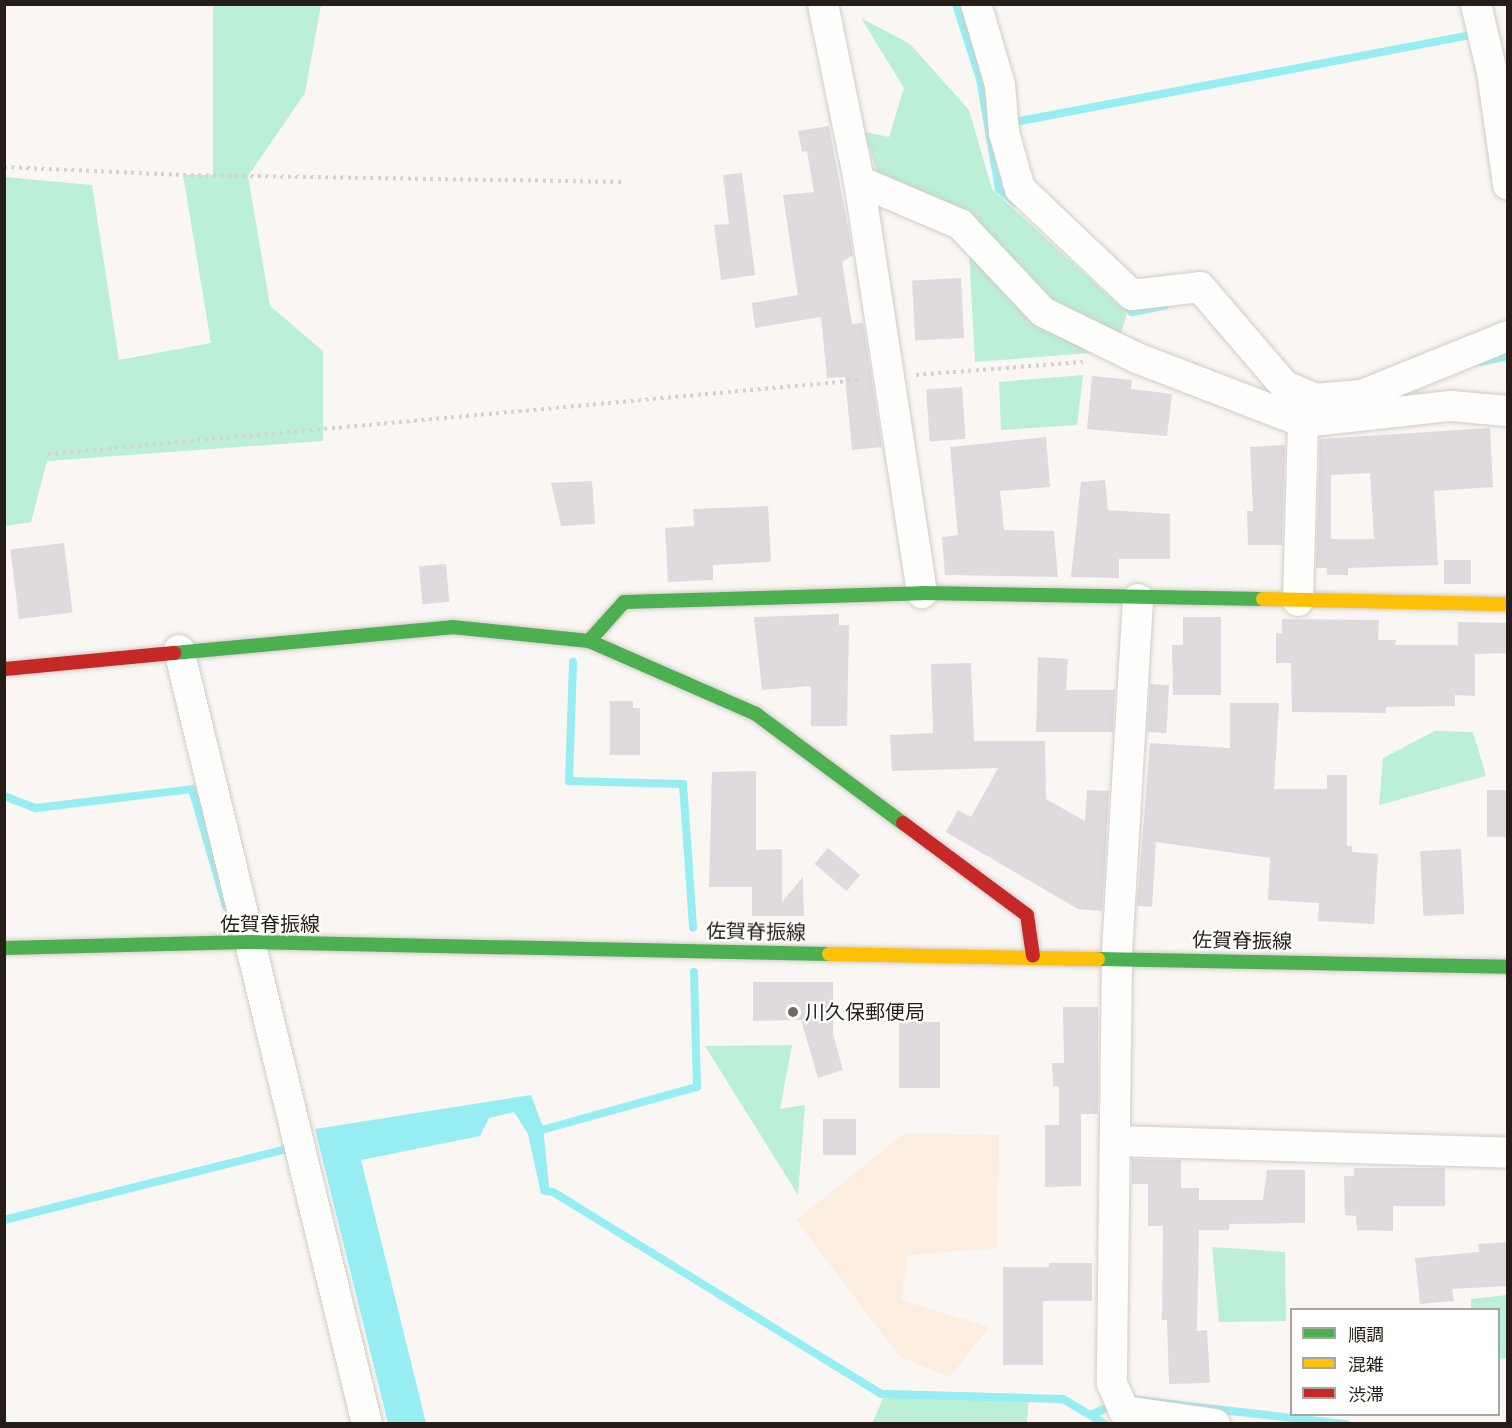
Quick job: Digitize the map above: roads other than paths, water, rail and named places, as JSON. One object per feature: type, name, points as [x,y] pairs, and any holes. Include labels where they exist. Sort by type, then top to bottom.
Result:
[{"type":"street","points":[[823,4],[859,181],[922,593]]},
{"type":"street","points":[[975,4],[1000,85],[1004,133],[1020,189],[1132,295],[1200,286],[1285,386],[1315,399],[1362,395],[1508,336]]},
{"type":"street","points":[[1476,4],[1492,72],[1508,185]]},
{"type":"street","points":[[859,181],[960,224],[1042,312],[1137,358],[1303,422],[1451,406],[1508,411]]},
{"type":"street","points":[[1298,601],[1303,422]]},
{"type":"street","points":[[590,641],[624,602],[922,593],[1138,599],[1508,604]]},
{"type":"street","points":[[1138,599],[1117,957],[1115,1141],[1120,1404],[1215,1424]]},
{"type":"street","points":[[4,669],[179,650],[452,627],[590,641],[756,714],[1027,915],[1031,920],[1033,956]]},
{"type":"street","points":[[179,650],[367,1424]]},
{"type":"street","name":"佐賀脊振線","points":[[4,948],[249,942],[1117,957],[1508,967]]},
{"type":"street","points":[[1115,1141],[1508,1153]]},
{"type":"water","points":[[531,1095],[543,1127],[549,1187],[574,1200],[541,1194],[528,1134],[514,1112],[489,1118],[480,1136],[361,1160],[426,1423],[388,1423],[315,1129]]},
{"type":"waterway","points":[[956,4],[980,79],[999,189],[1015,203]]},
{"type":"waterway","points":[[1020,121],[1466,36]]},
{"type":"waterway","points":[[1123,303],[1132,312],[1164,306]]},
{"type":"waterway","points":[[1480,362],[1508,356]]},
{"type":"waterway","points":[[573,662],[569,781],[683,784],[693,928]]},
{"type":"waterway","points":[[4,796],[36,808],[192,789],[226,906]]},
{"type":"waterway","points":[[538,1131],[697,1087],[694,972]]},
{"type":"waterway","points":[[4,1220],[294,1147]]},
{"type":"waterway","points":[[553,1192],[881,1394],[1063,1399],[1105,1424]]},
{"type":"waterway","points":[[1126,1399],[1347,1424]]},
{"type":"waterway","points":[[1093,1414],[1115,1404]]},
{"type":"place","name":"川久保郵便局","points":[[793,1012]]}]
